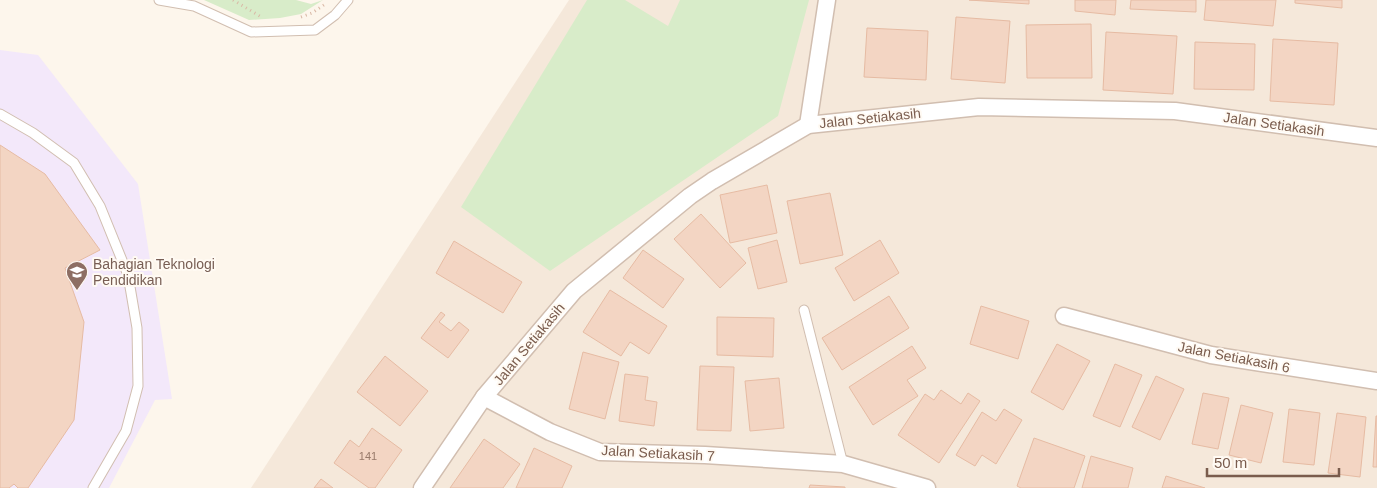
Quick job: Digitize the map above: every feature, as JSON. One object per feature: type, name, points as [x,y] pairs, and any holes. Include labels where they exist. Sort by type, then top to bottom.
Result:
[{"type":"street","points":[[808,125],[826,0]]},
{"type":"street","name":"Jalan Setiakasih","points":[[422,488],[484,397],[574,291],[690,196],[712,181],[808,125],[979,107],[1165,110],[1377,138]]},
{"type":"street","name":"Jalan Setiakasih 6","points":[[1064,316],[1211,355],[1377,381]]},
{"type":"street","name":"Jalan Setiakasih 7","points":[[484,397],[550,432],[600,452],[705,455],[843,464],[927,488]]},
{"type":"lane","points":[[159,0],[194,6],[251,32],[315,30],[334,15],[348,0]]},
{"type":"lane","points":[[0,114],[34,133],[74,164],[100,206],[128,275],[137,328],[138,386],[126,431],[93,488]]},
{"type":"lane","points":[[804,310],[843,464]]},
{"type":"path","points":[[233,0],[266,20]]},
{"type":"path","points":[[297,18],[312,13],[331,0]]},
{"type":"shaded area","points":[[569,0],[1377,0],[1377,488],[251,488]]},
{"type":"shaded area","name":"Bahagian Teknologi Pendidikan","points":[[0,50],[38,55],[138,184],[172,399],[155,400],[109,488],[0,488]]},
{"type":"green space","points":[[204,0],[296,0],[311,4],[323,0],[301,14],[280,18],[249,20]]},
{"type":"green space","points":[[587,0],[625,0],[668,26],[680,0],[809,0],[778,116],[550,271],[461,207]]},
{"type":"building","points":[[969,0],[1029,0],[1029,4]]},
{"type":"building","points":[[1075,0],[1116,0],[1115,15],[1075,11]]},
{"type":"building","points":[[1131,0],[1196,0],[1196,12],[1130,9]]},
{"type":"building","points":[[1206,0],[1276,0],[1273,26],[1204,20]]},
{"type":"building","points":[[1295,0],[1342,0],[1342,8],[1295,3]]},
{"type":"building","points":[[956,17],[1010,21],[1005,83],[951,79]]},
{"type":"building","points":[[1091,24],[1092,78],[1027,78],[1026,25]]},
{"type":"building","points":[[867,28],[928,31],[926,80],[864,77]]},
{"type":"building","points":[[1106,32],[1177,36],[1173,94],[1103,90]]},
{"type":"building","points":[[1273,39],[1338,43],[1334,105],[1270,101]]},
{"type":"building","points":[[1195,42],[1255,44],[1254,90],[1194,89]]},
{"type":"building","points":[[0,145],[45,174],[100,250],[65,268],[84,322],[74,420],[28,488],[18,488],[14,484],[9,488],[0,488]]},
{"type":"building","points":[[767,185],[777,233],[730,243],[720,195]]},
{"type":"building","points":[[830,193],[843,255],[800,264],[787,201]]},
{"type":"building","points":[[701,214],[746,263],[720,288],[674,239]]},
{"type":"building","points":[[777,240],[787,282],[758,289],[748,248]]},
{"type":"building","points":[[880,240],[899,273],[854,301],[835,268]]},
{"type":"building","points":[[454,241],[522,282],[503,313],[436,273]]},
{"type":"building","points":[[643,250],[684,279],[663,308],[623,278]]},
{"type":"building","points":[[610,290],[667,326],[649,354],[630,342],[621,356],[583,332]]},
{"type":"building","points":[[889,296],[909,328],[842,370],[822,338]]},
{"type":"building","points":[[981,306],[1029,321],[1018,359],[970,344]]},
{"type":"building","points":[[441,312],[445,315],[439,322],[451,331],[459,322],[469,330],[448,358],[421,338]]},
{"type":"building","points":[[717,317],[774,318],[773,357],[717,355]]},
{"type":"building","points":[[1057,344],[1090,361],[1063,410],[1031,392]]},
{"type":"building","points":[[912,346],[926,368],[907,380],[918,396],[873,425],[849,387]]},
{"type":"building","points":[[583,352],[619,362],[605,419],[569,409]]},
{"type":"building","points":[[385,356],[428,391],[400,426],[357,392]]},
{"type":"building","points":[[1115,364],[1142,375],[1120,427],[1093,416]]},
{"type":"building","points":[[700,366],[734,367],[731,431],[697,430]]},
{"type":"building","points":[[625,374],[648,377],[645,400],[657,402],[654,426],[619,421]]},
{"type":"building","points":[[1156,376],[1184,389],[1160,440],[1132,427]]},
{"type":"building","points":[[779,378],[784,428],[750,431],[745,381]]},
{"type":"building","points":[[941,390],[961,404],[968,393],[980,401],[939,463],[898,435],[925,394],[934,400]]},
{"type":"building","points":[[1203,393],[1229,398],[1218,449],[1192,444]]},
{"type":"building","points":[[1241,405],[1273,413],[1261,463],[1229,455]]},
{"type":"building","points":[[1004,409],[1022,420],[996,464],[982,455],[975,466],[956,455],[982,412],[996,421]]},
{"type":"building","points":[[1289,409],[1320,413],[1314,465],[1283,462]]},
{"type":"building","points":[[1337,413],[1366,417],[1360,477],[1328,473]]},
{"type":"building","points":[[1376,416],[1377,467],[1373,467]]},
{"type":"building","points":[[372,428],[402,450],[375,488],[369,488],[334,463],[350,440],[359,447]]},
{"type":"building","points":[[1034,438],[1085,456],[1074,488],[1021,488],[1017,486]]},
{"type":"building","points":[[484,439],[520,464],[503,488],[450,488]]},
{"type":"building","points":[[534,448],[572,466],[562,488],[516,488]]},
{"type":"building","points":[[1091,456],[1133,468],[1128,488],[1082,488]]},
{"type":"building","points":[[1166,476],[1205,488],[1162,488]]},
{"type":"building","points":[[321,479],[333,488],[314,488]]},
{"type":"building","points":[[810,485],[845,487],[845,488],[809,488]]},
{"type":"place","name":"Bahagian Teknologi Pendidikan","points":[[77,291]]}]
